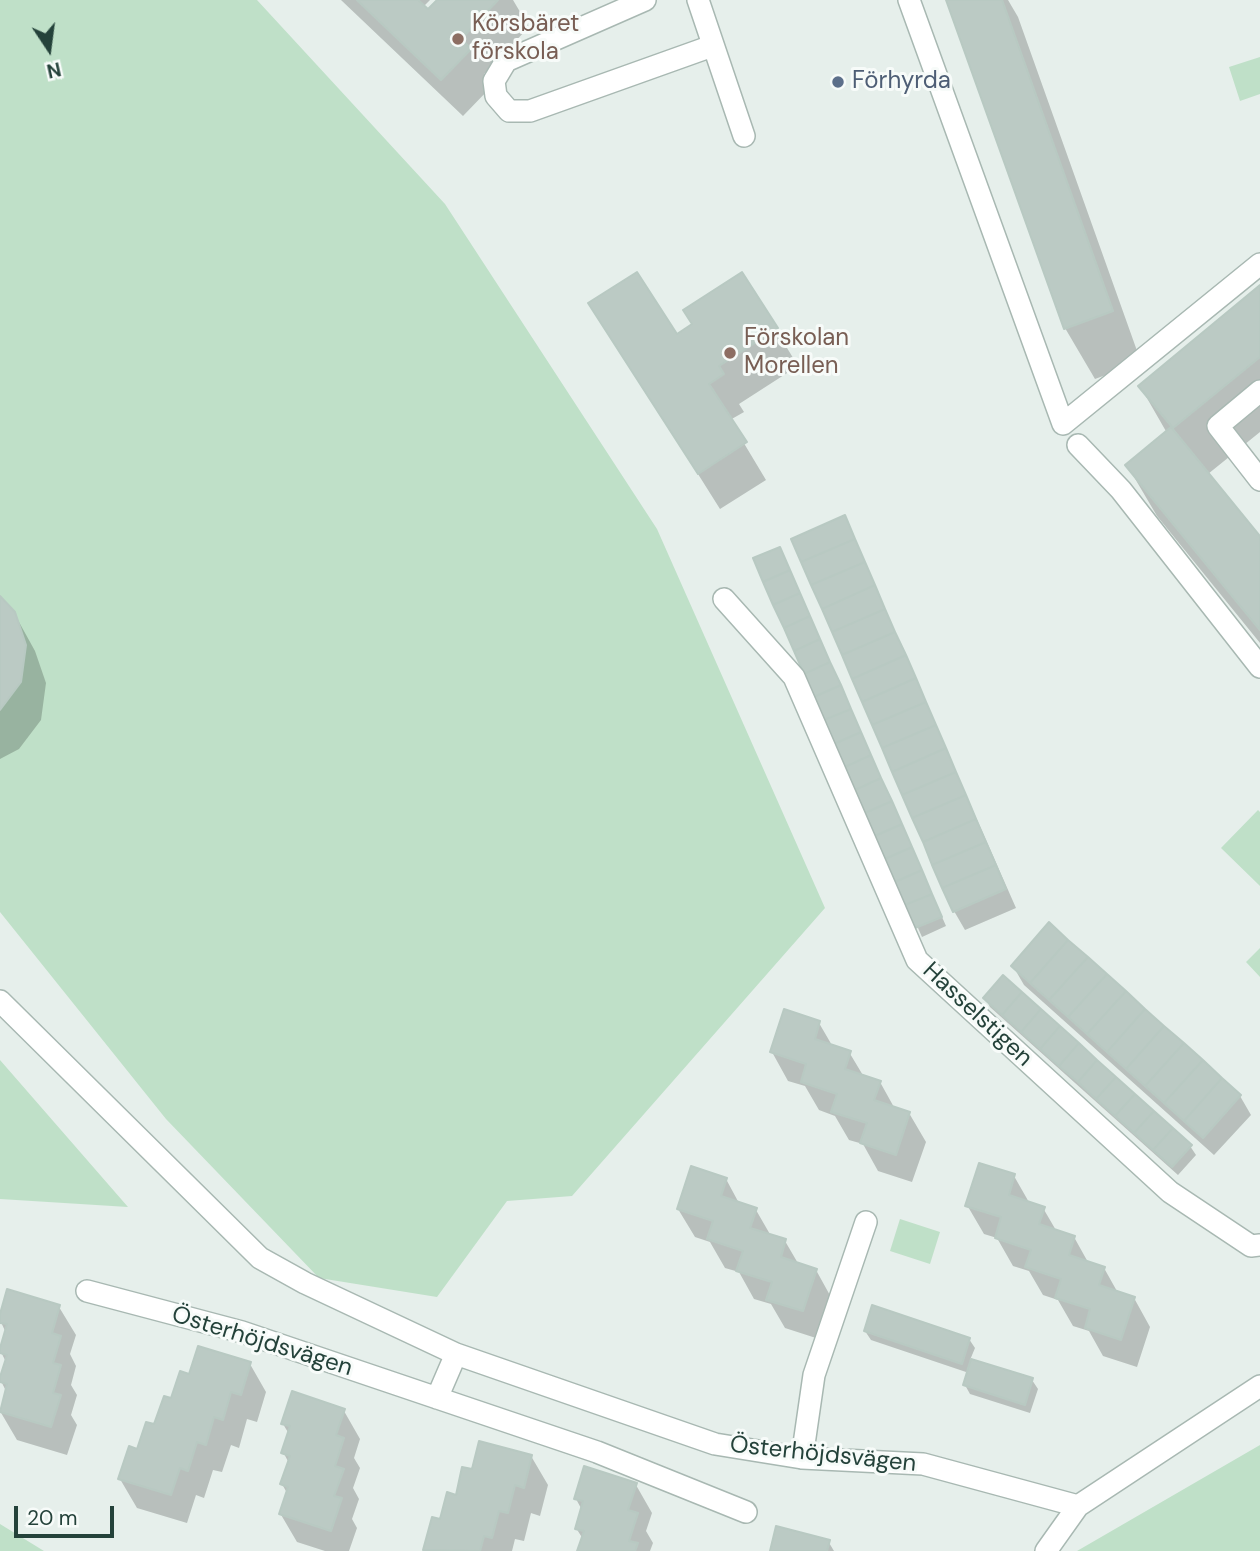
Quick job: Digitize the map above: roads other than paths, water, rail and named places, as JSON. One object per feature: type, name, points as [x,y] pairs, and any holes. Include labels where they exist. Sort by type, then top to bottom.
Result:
[{"type":"street","points":[[645,0],[506,61],[494,81],[496,96],[509,111],[530,111],[712,46]]},
{"type":"street","points":[[698,0],[744,136]]},
{"type":"street","points":[[909,0],[1063,424],[1260,264]]},
{"type":"street","points":[[1260,391],[1218,426],[1260,480]]},
{"type":"street","points":[[1078,445],[1121,489],[1260,667]]},
{"type":"street","name":"Hasselstigen","points":[[724,599],[794,677],[917,960],[1170,1192],[1251,1246],[1260,1245]]},
{"type":"street","name":"Österhöjdsvägen","points":[[0,1001],[260,1258],[305,1283],[456,1354],[715,1444],[802,1458],[923,1464],[1078,1506]]},
{"type":"street","points":[[802,1458],[814,1375],[866,1222]]},
{"type":"street","name":"Österhöjdsvägen","points":[[87,1291],[242,1332],[597,1452],[746,1512]]},
{"type":"street","points":[[437,1398],[456,1354]]},
{"type":"street","points":[[1046,1551],[1078,1506],[1260,1386]]},
{"type":"place","name":"Körsbäret förskola","points":[[458,39]]},
{"type":"place","name":"Förhyrda","points":[[838,82]]},
{"type":"place","name":"Förskolan Morellen","points":[[730,353]]}]
